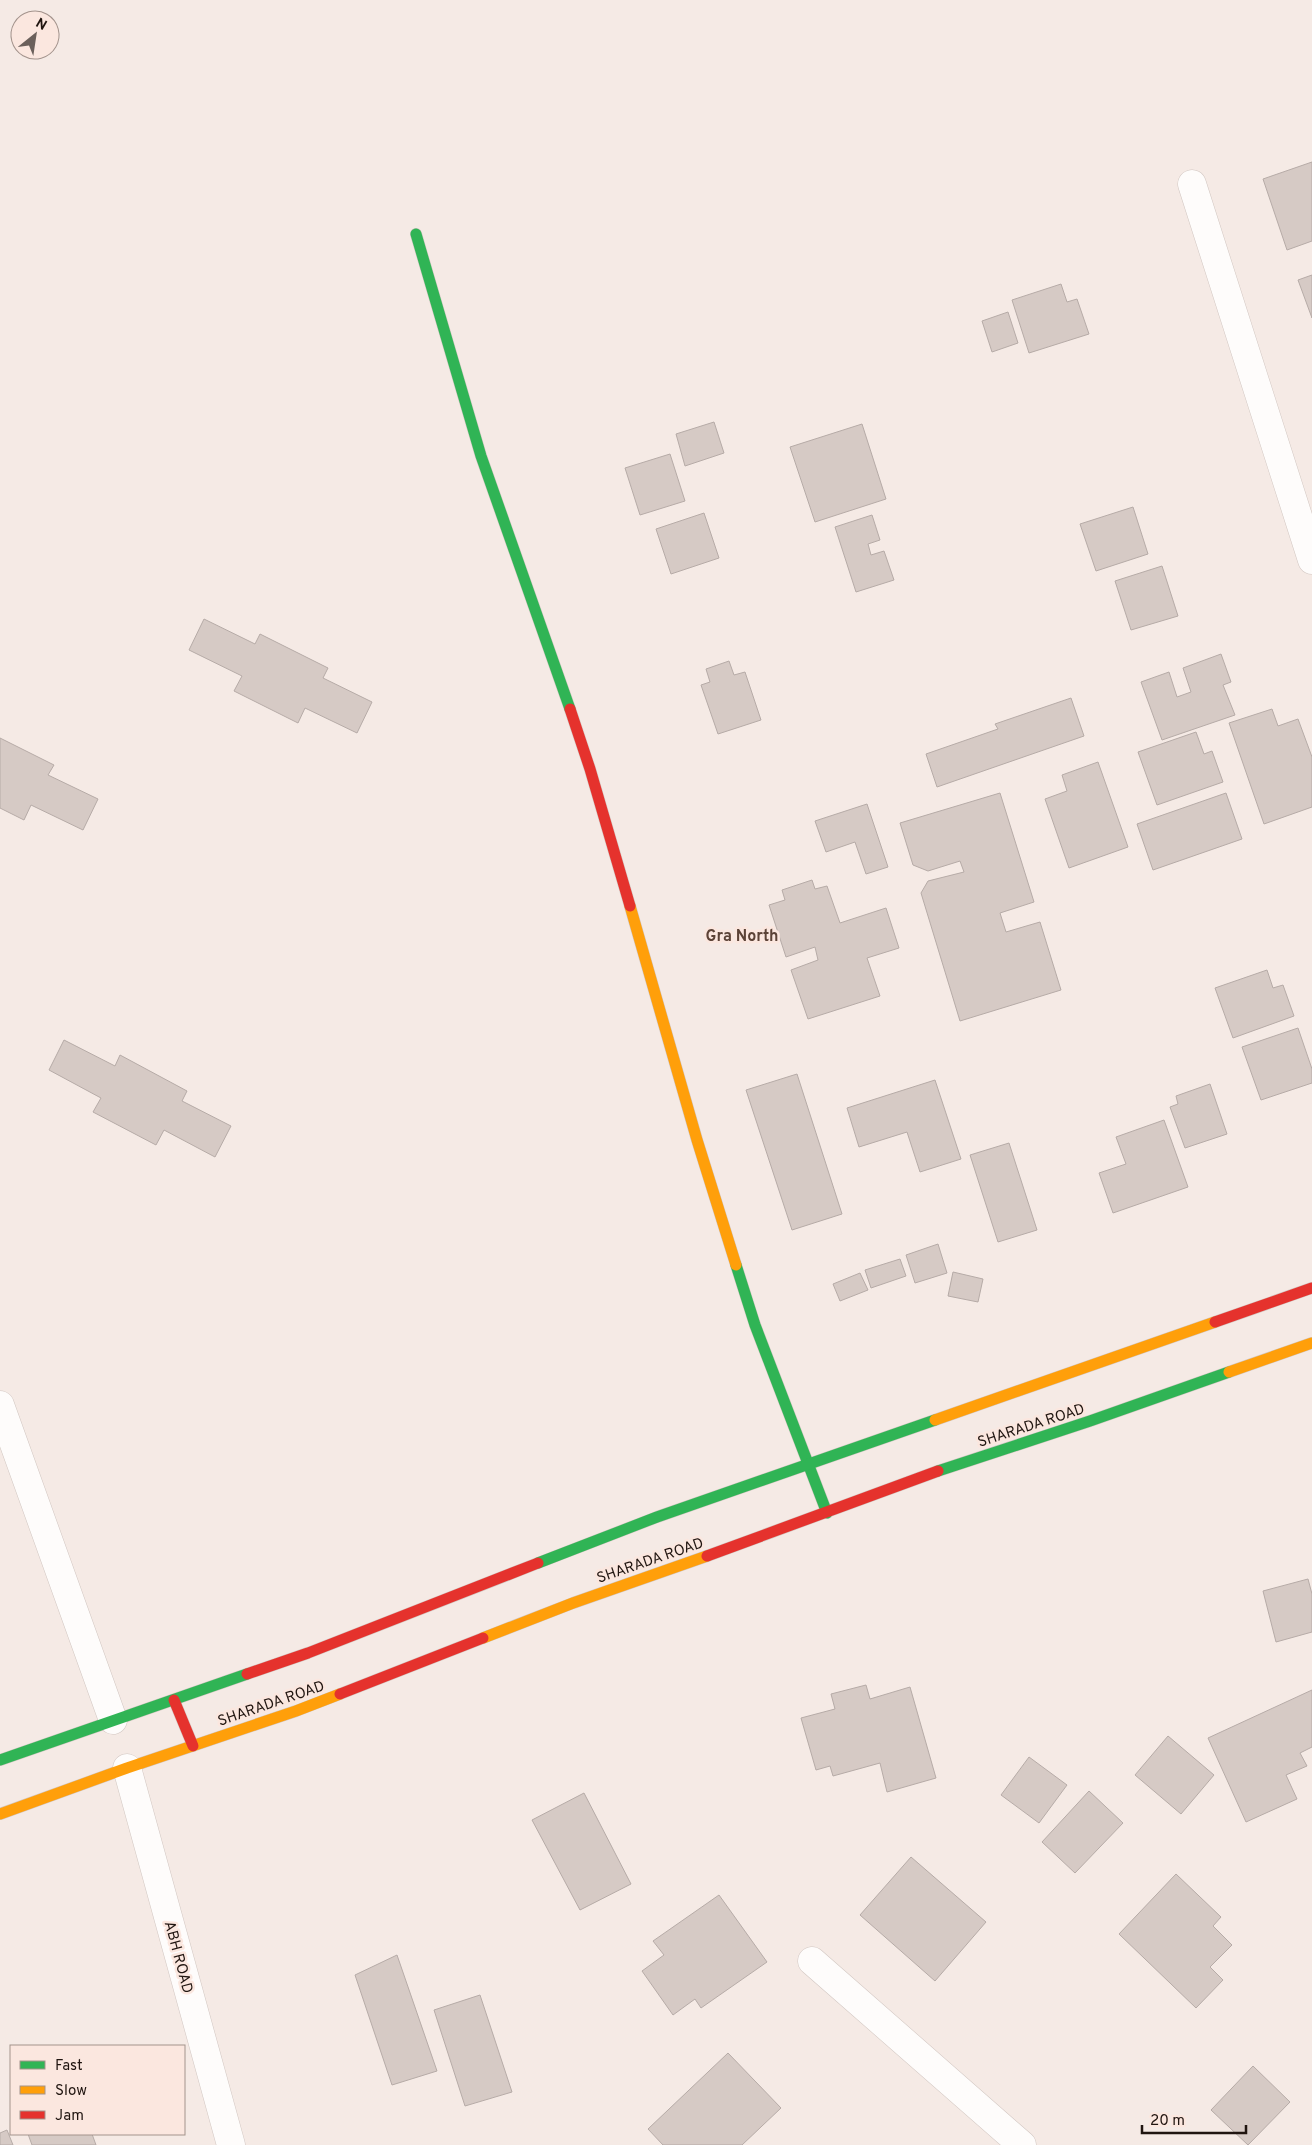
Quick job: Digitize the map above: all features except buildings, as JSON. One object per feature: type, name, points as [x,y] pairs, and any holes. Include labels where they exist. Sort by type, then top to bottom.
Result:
[{"type":"main road","points":[[416,234],[481,456],[536,609],[590,769],[698,1140],[755,1325],[826,1512]]},
{"type":"main road","points":[[0,1760],[317,1649],[657,1517],[1140,1346],[1312,1288]]},
{"type":"main road","name":"SHARADA ROAD","points":[[0,1814],[127,1768],[296,1711],[573,1604],[940,1470],[1090,1421],[1312,1343]]},
{"type":"main road","points":[[174,1700],[193,1746]]},
{"type":"street","points":[[1192,184],[1312,560]]},
{"type":"street","points":[[0,1405],[114,1720]]},
{"type":"street","name":"ABH ROAD","points":[[127,1768],[231,2145]]},
{"type":"street","points":[[812,1961],[1022,2145]]},
{"type":"traffic: fast","points":[[416,234],[481,456],[570,709]]},
{"type":"traffic: fast","points":[[736,1265],[755,1325],[827,1513]]},
{"type":"traffic: fast","points":[[938,1471],[1090,1421],[1229,1372]]},
{"type":"traffic: fast","points":[[538,1563],[657,1517],[935,1420]]},
{"type":"traffic: fast","points":[[0,1760],[247,1674]]},
{"type":"traffic: slow","points":[[630,906],[697,1140],[736,1265]]},
{"type":"traffic: slow","points":[[935,1420],[1215,1322]]},
{"type":"traffic: slow","points":[[1229,1372],[1312,1343]]},
{"type":"traffic: slow","points":[[483,1638],[573,1603],[707,1556]]},
{"type":"traffic: slow","points":[[0,1814],[340,1694]]},
{"type":"traffic: jam","points":[[570,709],[590,769],[630,906]]},
{"type":"traffic: jam","points":[[1215,1322],[1312,1288]]},
{"type":"traffic: jam","points":[[707,1556],[938,1471]]},
{"type":"traffic: jam","points":[[247,1674],[308,1653],[538,1563]]},
{"type":"traffic: jam","points":[[340,1694],[483,1638]]},
{"type":"traffic: jam","points":[[174,1700],[193,1746]]},
{"type":"district","name":"Gra North","points":[[742,935]]}]
